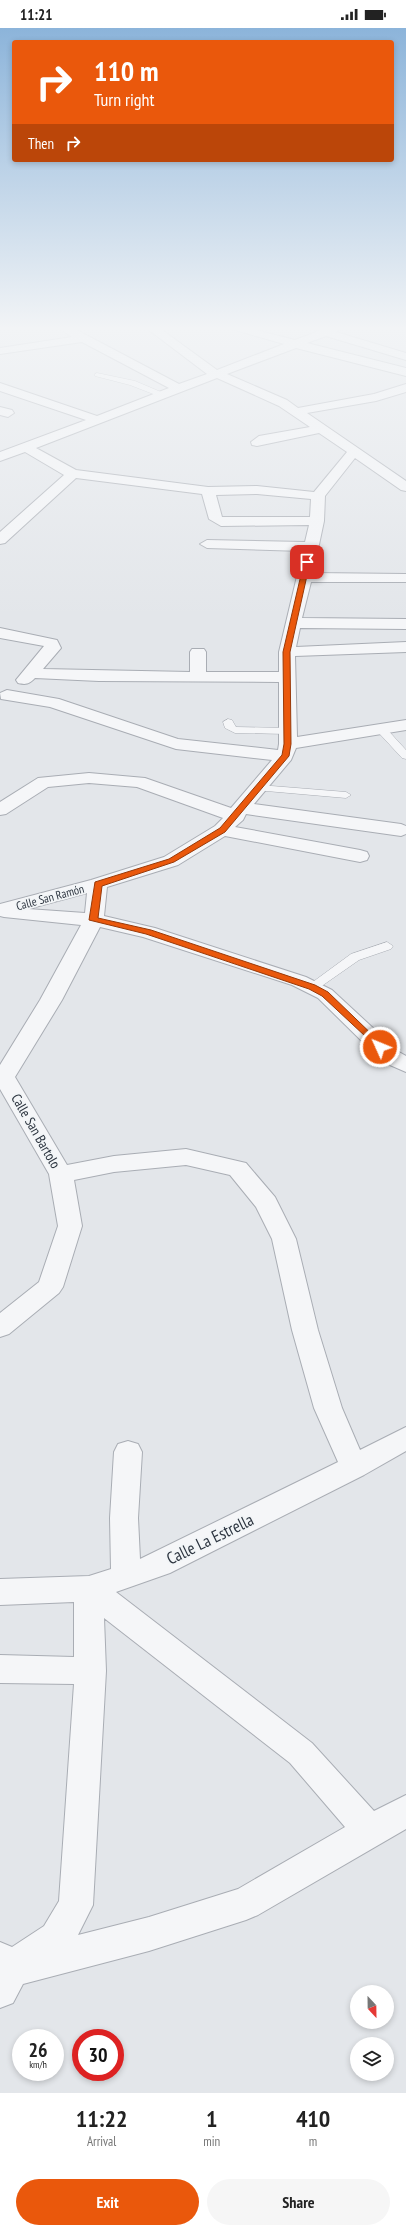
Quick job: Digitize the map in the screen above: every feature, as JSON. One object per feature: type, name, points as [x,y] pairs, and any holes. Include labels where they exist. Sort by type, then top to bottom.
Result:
[{"type":"street","points":[[0,457],[89,423]]},
{"type":"street","points":[[311,423],[353,453],[406,487]]},
{"type":"street","points":[[256,442],[264,439],[320,429]]},
{"type":"street","points":[[25,447],[73,474],[208,491],[257,490],[318,496]]},
{"type":"street","points":[[287,744],[287,652],[317,521],[318,496],[353,453]]},
{"type":"street","points":[[0,540],[73,474]]},
{"type":"street","points":[[208,491],[216,519],[220,522],[317,521]]},
{"type":"street","points":[[207,544],[311,547]]},
{"type":"street","points":[[303,577],[406,578]]},
{"type":"street","points":[[293,623],[406,624]]},
{"type":"street","points":[[0,633],[51,644],[53,648],[32,673],[4,697]]},
{"type":"street","points":[[287,652],[406,648]]},
{"type":"street","points":[[198,652],[198,676]]},
{"type":"street","points":[[32,673],[99,676],[287,676]]},
{"type":"street","points":[[4,697],[53,703],[176,744],[287,744],[406,725]]},
{"type":"street","name":"Calle San Ramón","points":[[0,911],[98,884],[171,861],[222,830],[259,788],[287,744]]},
{"type":"street","points":[[0,810],[30,789],[44,782],[89,778],[139,782],[239,812],[401,830]]},
{"type":"street","points":[[222,830],[360,856]]},
{"type":"street","points":[[2,1079],[51,1000],[94,920],[98,884]]},
{"type":"street","points":[[0,911],[94,920],[148,932],[312,987],[325,994],[391,1057],[406,1065]]},
{"type":"street","name":"Calle San Bartolo","points":[[0,1327],[50,1287],[70,1226],[61,1174],[2,1079]]},
{"type":"street","points":[[61,1174],[114,1164],[186,1158],[238,1169],[266,1203],[284,1239],[305,1330],[328,1408],[354,1467]]},
{"type":"street","name":"Calle La Estrella","points":[[0,1592],[89,1589],[160,1564],[354,1467],[406,1438]]},
{"type":"street","points":[[126,1576],[124,1518],[128,1452]]},
{"type":"street","points":[[4,1973],[56,1938],[76,1905],[90,1671],[89,1589]]},
{"type":"street","points":[[89,1589],[301,1753],[370,1831]]},
{"type":"street","points":[[0,1669],[90,1671]]},
{"type":"street","points":[[4,1973],[149,1934],[246,1903],[406,1811]]},
{"type":"lane","points":[[228,722],[230,728],[235,730],[287,744]]},
{"type":"lane","points":[[381,729],[406,756]]},
{"type":"lane","points":[[259,788],[346,795]]},
{"type":"lane","points":[[312,987],[355,957],[386,946]]},
{"type":"route","points":[[307,562],[287,652],[288,744],[285,756],[243,808],[222,830],[171,861],[98,884],[94,920],[148,932],[299,981],[325,994],[380,1047]]}]
